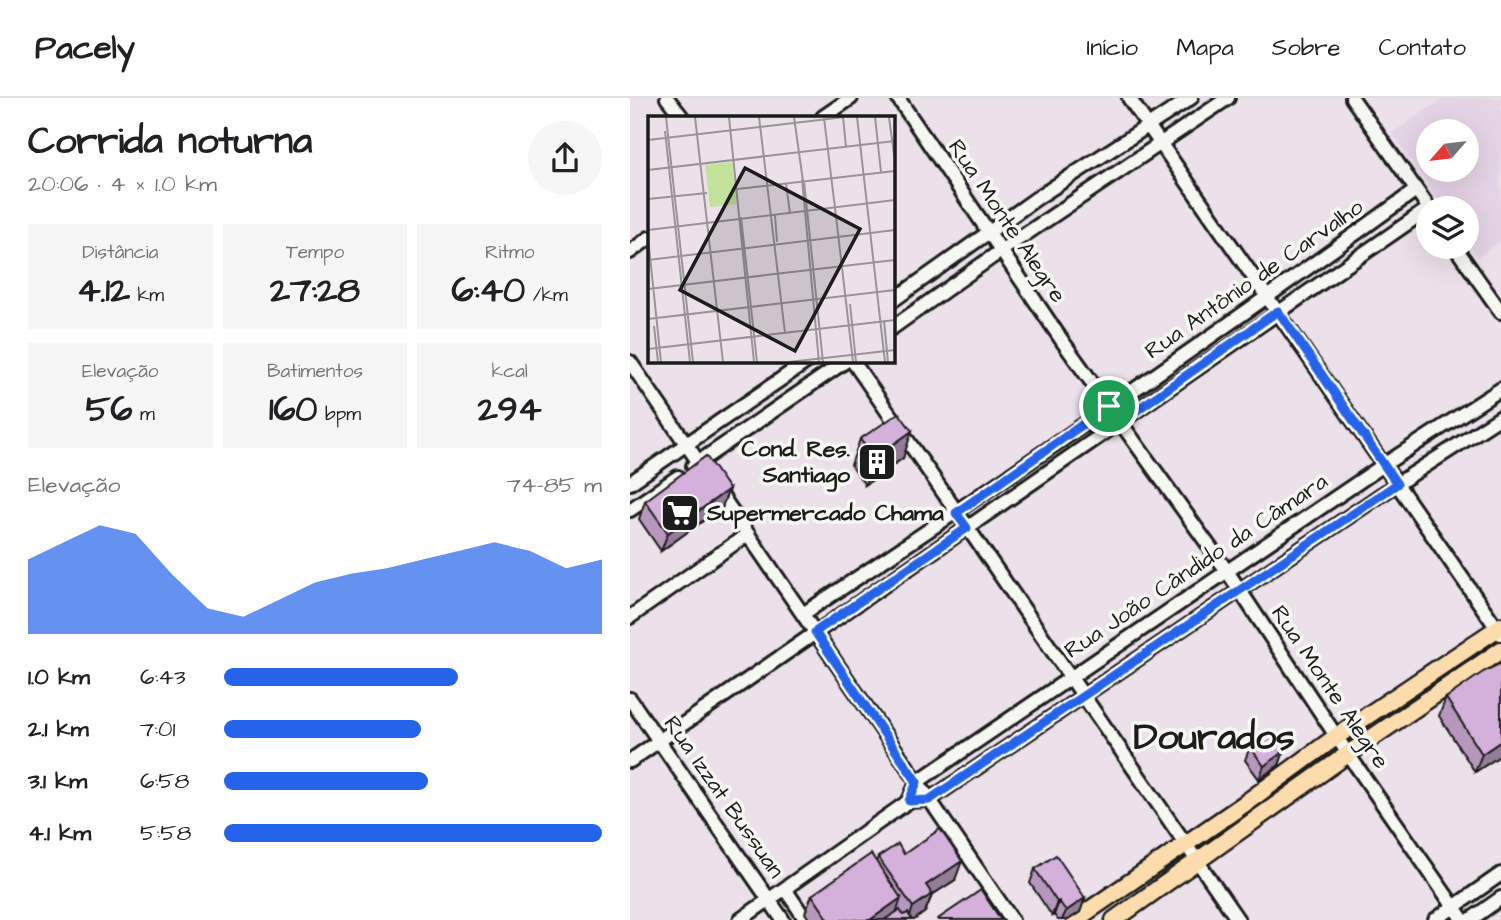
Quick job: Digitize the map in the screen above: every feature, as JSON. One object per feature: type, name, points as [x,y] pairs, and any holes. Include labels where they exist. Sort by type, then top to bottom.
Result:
[{"type":"main road","points":[[1075,920],[1247,802],[1337,736],[1500,629]]},
{"type":"main road","points":[[1114,920],[1348,754],[1501,650]]},
{"type":"main road","points":[[1454,658],[1465,675]]},
{"type":"street","points":[[667,98],[681,116]]},
{"type":"street","points":[[824,116],[851,98]]},
{"type":"street","name":"Rua Monte Alegre","points":[[898,98],[1120,422],[1227,571],[1348,754],[1464,920]]},
{"type":"street","points":[[1129,98],[1500,629]]},
{"type":"street","points":[[894,300],[988,232],[1191,98]]},
{"type":"street","points":[[894,327],[1159,142],[1228,98]]},
{"type":"street","points":[[1352,98],[1420,196]]},
{"type":"street","name":"Rua Antônio de Carvalho","points":[[803,614],[956,513],[1269,297],[1416,190]]},
{"type":"street","name":"Rua Antônio de Carvalho","points":[[630,761],[1416,217]]},
{"type":"street","points":[[630,252],[648,239]]},
{"type":"street","points":[[1463,259],[1501,312]]},
{"type":"street","points":[[630,362],[1012,920]]},
{"type":"street","points":[[630,483],[806,362]]},
{"type":"street","points":[[630,510],[847,362]]},
{"type":"street","points":[[851,362],[1238,920]]},
{"type":"street","name":"Rua João Cândido da Câmara","points":[[917,782],[1385,464],[1501,389]]},
{"type":"street","points":[[909,801],[929,800],[1397,484],[1501,417]]},
{"type":"street","points":[[630,617],[748,534]]},
{"type":"street","name":"Rua Izzat Bussuan","points":[[630,699],[783,920]]},
{"type":"street","points":[[740,920],[909,801],[917,782]]},
{"type":"street","points":[[1435,920],[1501,874]]},
{"type":"street","name":"Rua Izzat Bussuan","points":[[785,889],[804,919]]},
{"type":"street","points":[[1470,920],[1501,898]]},
{"type":"shaded area","points":[[1444,98],[1501,98],[1501,241],[1479,256],[1479,196],[1436,196],[1426,182],[1479,182],[1479,119],[1416,119],[1416,168],[1392,133]]},
{"type":"building","points":[[899,413],[912,431],[874,458],[860,439]]},
{"type":"building","points":[[706,456],[729,489],[668,533],[645,501]]},
{"type":"building","points":[[1501,663],[1501,741],[1482,754],[1446,698]]},
{"type":"building","points":[[1271,732],[1284,751],[1264,766],[1250,747]]},
{"type":"building","points":[[940,829],[962,861],[926,885],[932,894],[913,907],[878,857],[898,844],[904,854]]},
{"type":"building","points":[[871,854],[901,898],[870,920],[829,920],[812,895]]},
{"type":"building","points":[[1056,855],[1085,898],[1066,911],[1035,869]]},
{"type":"building","points":[[981,890],[1001,920],[938,919]]},
{"type":"building","points":[[900,910],[903,915],[908,913],[912,920],[884,920]]},
{"type":"place","name":"Cond. Res. Santiago","points":[[877,462]]},
{"type":"place","name":"Supermercado Chama","points":[[680,513]]},
{"type":"district","name":"Dourados","points":[[1214,738]]},
{"type":"route","points":[[1278,311],[1397,484],[929,800],[909,801],[917,782],[815,632],[967,528],[956,513],[1109,406],[1120,422],[1278,311]]}]
